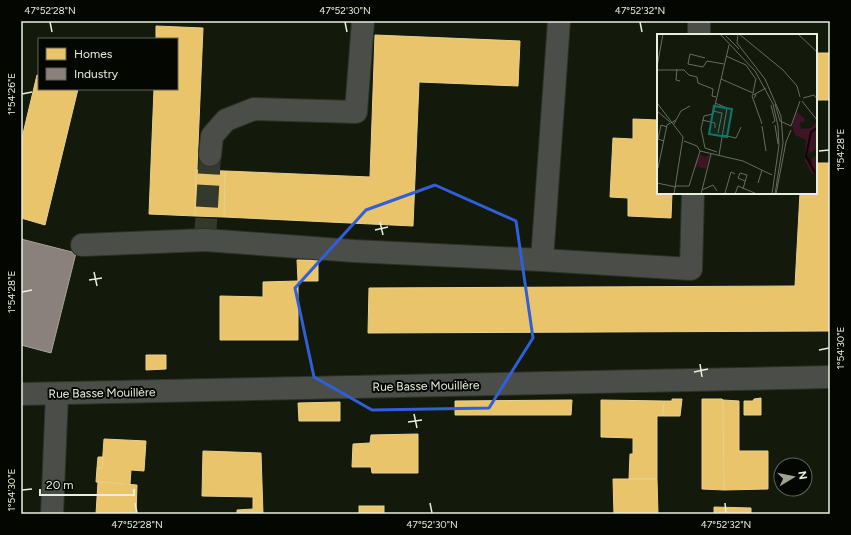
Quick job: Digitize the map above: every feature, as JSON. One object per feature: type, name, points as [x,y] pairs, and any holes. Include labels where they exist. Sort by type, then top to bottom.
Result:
[{"type":"street","points":[[210,155],[212,136],[226,120],[254,109],[356,112],[363,21]]},
{"type":"street","points":[[542,260],[559,21]]},
{"type":"street","points":[[699,21],[699,34]]},
{"type":"street","points":[[82,245],[205,240],[354,251],[691,269],[694,194]]},
{"type":"street","name":"Rue Basse Mouillère","points":[[21,394],[830,377]]},
{"type":"street","points":[[52,514],[57,394]]},
{"type":"highlighted area","points":[[435,185],[516,221],[533,338],[489,408],[372,410],[314,377],[295,288],[366,210]]},
{"type":"building: Homes","points":[[156,26],[203,28],[195,216],[149,214],[154,90],[178,90],[178,38],[156,38]]},
{"type":"building: Homes","points":[[375,35],[520,41],[518,86],[419,82],[413,226],[224,217],[225,171],[370,177]]},
{"type":"building: Homes","points":[[817,53],[830,53],[830,100],[817,100]]},
{"type":"building: Homes","points":[[37,75],[38,90],[78,90],[45,225],[21,218],[21,142]]},
{"type":"building: Homes","points":[[633,119],[657,120],[657,194],[672,194],[671,218],[628,216],[628,198],[610,197],[613,138],[633,139]]},
{"type":"building: Homes","points":[[817,163],[830,163],[830,331],[368,333],[369,288],[795,286],[800,194],[817,194]]},
{"type":"building: Homes","points":[[196,170],[225,171],[224,217],[195,216]]},
{"type":"building: Homes","points":[[297,260],[318,260],[318,281],[298,281]]},
{"type":"building: Homes","points":[[298,281],[298,340],[220,340],[220,296],[263,297],[263,282]]},
{"type":"building: Homes","points":[[146,355],[166,355],[166,369],[146,370]]},
{"type":"building: Homes","points":[[761,398],[761,415],[744,415],[744,401],[753,401],[754,399]]},
{"type":"building: Homes","points":[[672,399],[682,399],[680,416],[663,416],[664,401],[672,401]]},
{"type":"building: Homes","points":[[702,399],[723,400],[724,490],[702,489]]},
{"type":"building: Homes","points":[[572,400],[571,415],[455,415],[455,401]]},
{"type":"building: Homes","points":[[601,400],[664,401],[663,416],[657,416],[657,479],[629,479],[630,454],[633,454],[633,438],[601,437]]},
{"type":"building: Homes","points":[[723,400],[739,401],[739,451],[768,451],[768,489],[724,490]]},
{"type":"building: Homes","points":[[340,402],[340,421],[299,421],[298,403]]},
{"type":"building: Homes","points":[[418,434],[418,473],[372,473],[371,467],[352,467],[353,444],[370,443],[371,435]]},
{"type":"building: Homes","points":[[104,439],[146,441],[144,471],[131,470],[130,484],[96,482],[97,468],[102,468]]},
{"type":"building: Homes","points":[[203,451],[261,453],[263,514],[237,514],[237,510],[253,509],[253,497],[202,496]]},
{"type":"building: Homes","points":[[98,457],[103,457],[102,468],[97,468]]},
{"type":"building: Homes","points":[[613,479],[657,479],[658,514],[614,514]]},
{"type":"building: Homes","points":[[98,482],[137,485],[136,514],[96,514]]},
{"type":"building: Homes","points":[[359,506],[384,506],[384,514],[359,514]]},
{"type":"building: Homes","points":[[714,507],[751,508],[751,514],[714,514]]},
{"type":"building: Industry","points":[[21,239],[76,253],[51,353],[21,345]]},
{"type":"tunnel","points":[[205,240],[210,155]]}]
